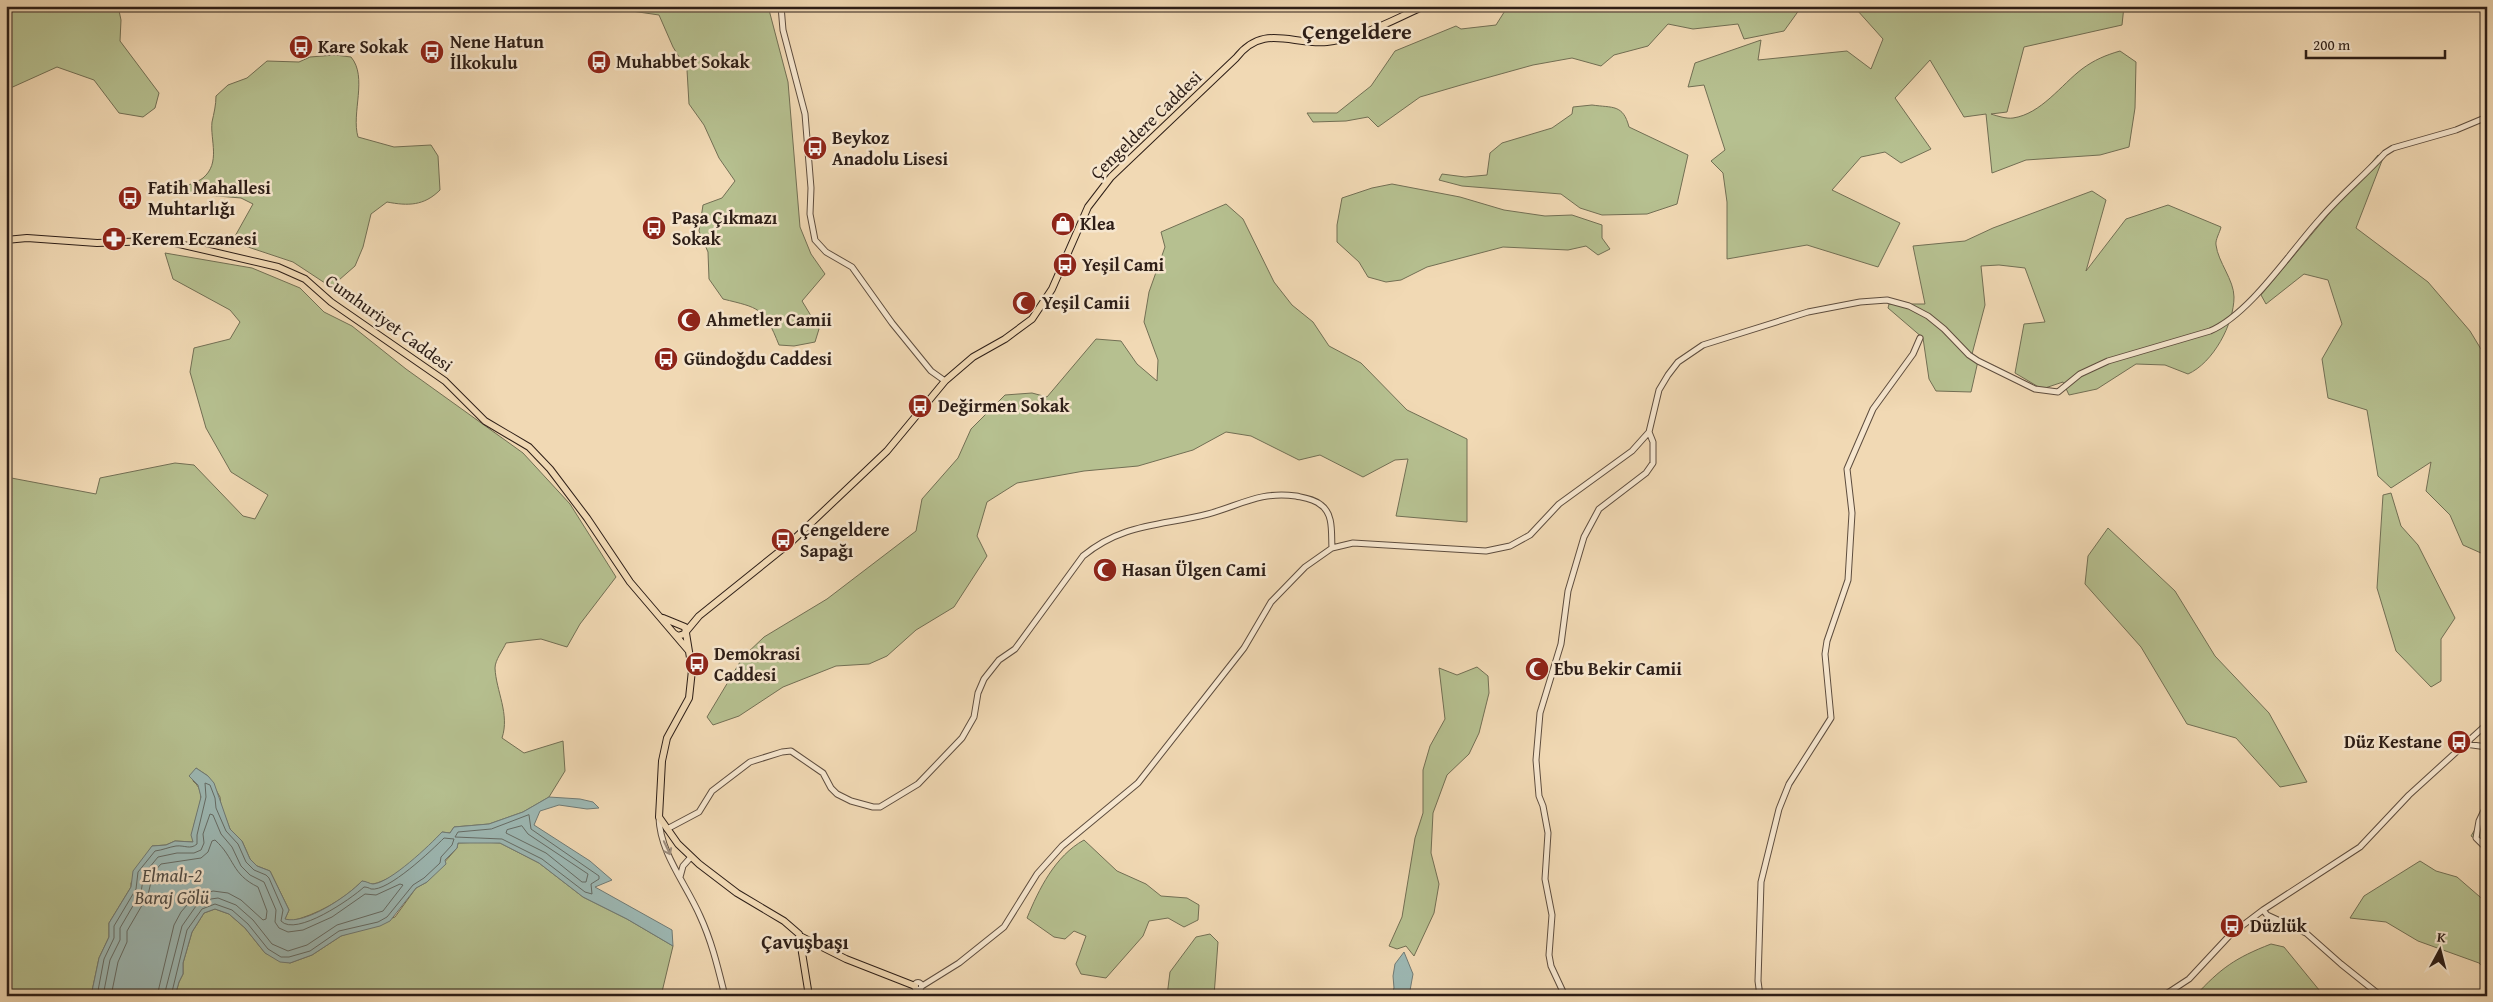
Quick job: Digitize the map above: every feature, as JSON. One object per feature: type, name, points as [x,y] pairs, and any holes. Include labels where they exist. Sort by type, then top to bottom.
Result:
[{"type":"main road","name":"Çengeldere Caddesi","points":[[699,616],[790,543],[864,474],[887,451],[945,381],[974,357],[1004,340],[1032,319],[1052,289],[1095,196],[1118,170],[1236,58],[1245,47],[1253,41],[1267,38],[1327,42],[1358,35],[1424,6]]},
{"type":"main road","name":"Cumhuriyet Caddesi","points":[[6,240],[27,238],[97,243],[150,241],[175,243],[278,267],[305,279],[331,302],[445,381],[485,421],[530,447],[587,518],[630,582],[688,650]]},
{"type":"main road","points":[[657,614],[685,627],[692,670],[689,698],[667,738],[662,760],[659,817],[678,844],[691,857],[737,893],[784,921],[802,937],[854,963],[918,989]]},
{"type":"main road","points":[[699,616],[685,633],[680,636],[675,634],[674,628],[699,616]]},
{"type":"main road","points":[[802,937],[809,996]]},
{"type":"street","points":[[781,6],[783,30],[805,114],[811,188],[810,214],[815,240],[826,252],[852,267],[892,324],[931,371],[945,381]]},
{"type":"street","points":[[918,989],[959,963],[1004,927],[1037,874],[1062,846],[1138,783],[1244,648],[1271,602],[1305,567],[1332,548],[1353,543],[1486,551],[1510,546],[1530,535],[1559,504],[1632,451],[1649,432],[1660,390],[1678,362],[1704,345],[1808,312],[1875,300],[1895,302],[1909,306],[1937,323],[1969,355],[1978,361],[2034,389],[2058,392],[2080,374],[2099,364],[2210,331],[2226,323],[2265,284],[2320,219],[2388,150],[2456,130],[2487,117]]},
{"type":"street","points":[[1760,996],[1758,981],[1761,882],[1779,809],[1789,784],[1832,718],[1825,654],[1827,640],[1848,580],[1852,513],[1847,468],[1873,409],[1913,354],[1920,338]]},
{"type":"street","points":[[1564,996],[1551,966],[1549,955],[1552,915],[1545,879],[1548,833],[1539,796],[1536,760],[1539,721],[1561,644],[1568,591],[1584,537],[1599,509],[1646,473],[1653,463],[1653,442],[1649,432]]},
{"type":"street","points":[[668,829],[699,812],[712,791],[750,762],[782,752],[791,751],[823,773],[831,788],[837,794],[851,801],[873,807],[880,807],[918,784],[962,738],[974,716],[978,693],[984,679],[999,660],[1014,649],[1083,556],[1097,544],[1138,527],[1210,513],[1269,494],[1308,498],[1321,504],[1328,512],[1332,548]]},
{"type":"street","points":[[2163,996],[2182,985],[2223,940],[2263,910],[2360,847],[2409,795],[2487,724]]},
{"type":"street","points":[[2465,744],[2487,746]]},
{"type":"street","points":[[2487,804],[2479,821],[2476,838],[2487,849]]},
{"type":"street","points":[[659,817],[659,832],[707,933],[718,961],[725,996]]},
{"type":"street","points":[[680,877],[684,866],[691,857]]},
{"type":"street","points":[[2263,910],[2267,915],[2306,933],[2381,996]]},
{"type":"green space","points":[[6,6],[118,6],[121,20],[120,41],[159,93],[155,108],[143,117],[119,113],[94,80],[57,67],[6,90]]},
{"type":"green space","points":[[616,6],[768,6],[788,82],[800,227],[811,254],[825,274],[802,301],[819,329],[815,342],[794,346],[779,345],[769,323],[759,311],[753,307],[723,299],[709,279],[708,252],[699,231],[703,205],[722,198],[735,181],[719,158],[704,125],[689,104],[687,70],[673,47],[659,15],[618,9]]},
{"type":"green space","points":[[1508,6],[1802,6],[1784,31],[1744,39],[1738,24],[1693,29],[1668,24],[1648,46],[1614,55],[1601,66],[1572,58],[1533,65],[1420,97],[1378,127],[1368,117],[1346,121],[1313,122],[1307,113],[1337,113],[1371,86],[1395,51],[1456,26],[1461,29],[1496,25]]},
{"type":"green space","points":[[1859,6],[2124,6],[2122,25],[2024,47],[2007,112],[1991,114],[2011,118],[2033,111],[2087,66],[2100,58],[2120,51],[2136,62],[2135,108],[2129,147],[2100,155],[2026,160],[1992,173],[1986,114],[1964,117],[1930,60],[1895,98],[1931,149],[1901,163],[1885,152],[1861,157],[1832,190],[1900,223],[1878,267],[1807,245],[1727,259],[1727,202],[1723,173],[1711,161],[1725,150],[1704,85],[1688,87],[1695,63],[1761,40],[1758,60],[1847,51],[1871,69],[1883,39],[1857,10]]},
{"type":"green space","points":[[335,55],[351,57],[356,65],[359,85],[356,117],[358,137],[394,147],[431,145],[438,156],[440,190],[428,199],[415,204],[387,202],[371,214],[363,247],[355,266],[331,287],[293,262],[245,246],[229,247],[253,204],[241,198],[171,192],[200,180],[212,165],[214,151],[212,122],[216,96],[228,85],[247,78],[267,61],[299,62],[310,57]]},
{"type":"green space","points":[[1592,105],[1611,107],[1620,111],[1624,114],[1629,127],[1688,155],[1677,204],[1647,214],[1602,215],[1580,208],[1561,194],[1462,186],[1439,180],[1442,174],[1465,177],[1487,175],[1490,153],[1502,143],[1552,128],[1572,114],[1573,107]]},
{"type":"green space","points":[[2378,155],[2383,158],[2356,228],[2428,282],[2470,331],[2487,359],[2487,454],[2481,458],[2484,514],[2487,517],[2487,544],[2481,553],[2463,545],[2450,515],[2426,491],[2431,462],[2391,488],[2378,476],[2367,410],[2328,398],[2322,359],[2342,324],[2328,280],[2304,274],[2266,304],[2261,295]]},
{"type":"green space","points":[[1392,184],[1460,197],[1504,210],[1545,216],[1572,215],[1602,225],[1602,238],[1610,249],[1598,255],[1586,246],[1568,250],[1503,247],[1427,267],[1401,280],[1386,282],[1368,277],[1359,262],[1337,242],[1337,225],[1342,198],[1372,188]]},
{"type":"green space","points":[[2092,191],[2106,200],[2086,271],[2126,219],[2168,205],[2221,227],[2216,241],[2217,251],[2231,284],[2234,297],[2233,308],[2226,330],[2214,352],[2197,369],[2188,374],[2165,365],[2136,364],[2097,389],[2069,395],[2063,382],[2042,389],[2015,373],[2024,324],[2045,322],[2025,268],[1999,265],[1981,266],[1985,305],[1972,354],[1978,361],[1971,392],[1936,391],[1929,379],[1923,338],[1888,308],[1889,304],[1925,304],[1913,246],[1965,241],[1993,228]]},
{"type":"green space","points":[[1226,204],[1243,219],[1274,282],[1292,305],[1313,322],[1329,346],[1361,363],[1407,410],[1467,439],[1467,522],[1396,516],[1408,459],[1395,460],[1363,477],[1320,455],[1299,460],[1251,436],[1226,432],[1193,450],[1138,466],[1084,471],[1017,483],[987,502],[977,536],[987,556],[954,607],[916,630],[887,656],[869,664],[836,666],[783,687],[739,716],[713,725],[707,717],[743,657],[764,637],[827,599],[916,531],[922,499],[958,458],[971,429],[1005,395],[1032,393],[1047,397],[1096,339],[1121,341],[1137,364],[1157,381],[1158,360],[1144,322],[1149,292],[1165,247],[1161,232]]},
{"type":"green space","points":[[165,253],[252,268],[300,288],[324,312],[352,326],[406,369],[523,453],[570,504],[616,577],[580,624],[567,647],[541,639],[506,643],[496,662],[496,677],[504,711],[502,738],[524,753],[563,741],[565,771],[549,797],[523,812],[489,824],[454,827],[450,833],[442,832],[420,855],[392,876],[373,884],[362,881],[329,906],[291,921],[285,919],[289,910],[270,871],[257,866],[250,859],[242,841],[230,829],[221,806],[220,797],[208,776],[196,768],[193,781],[201,794],[194,826],[194,842],[175,841],[166,845],[152,846],[131,883],[131,887],[109,923],[109,937],[99,958],[91,996],[6,996],[6,477],[96,494],[100,478],[175,463],[194,465],[243,516],[255,519],[268,495],[231,472],[206,428],[190,372],[194,348],[230,339],[240,322],[230,310],[173,279]]},
{"type":"green space","points":[[2391,493],[2401,526],[2418,545],[2455,618],[2441,639],[2441,681],[2431,687],[2396,651],[2377,588],[2383,495]]},
{"type":"green space","points":[[2108,528],[2175,591],[2215,656],[2269,713],[2307,782],[2280,787],[2236,738],[2187,724],[2141,647],[2085,584],[2088,556]]},
{"type":"green space","points":[[1477,667],[1488,676],[1489,693],[1479,733],[1469,754],[1447,775],[1433,813],[1431,853],[1439,884],[1434,913],[1414,956],[1406,946],[1397,949],[1389,946],[1402,917],[1415,838],[1423,813],[1423,770],[1430,746],[1445,719],[1439,668],[1457,675]]},
{"type":"green space","points":[[2487,809],[2487,847],[2471,836]]},
{"type":"green space","points":[[1084,840],[1117,871],[1146,884],[1161,896],[1187,898],[1199,905],[1198,920],[1184,927],[1168,918],[1149,921],[1143,936],[1106,978],[1081,974],[1076,964],[1086,936],[1074,931],[1065,939],[1054,937],[1027,918],[1037,896],[1056,864]]},
{"type":"green space","points":[[458,843],[500,843],[539,863],[583,897],[627,919],[673,946],[661,996],[175,996],[183,974],[183,963],[192,932],[204,913],[215,909],[229,914],[245,928],[265,953],[290,963],[312,955],[341,936],[395,917],[416,888],[427,882],[457,848]]},
{"type":"green space","points":[[2420,861],[2436,871],[2457,877],[2487,903],[2487,971],[2479,963],[2418,941],[2386,922],[2350,918],[2364,896]]},
{"type":"green space","points":[[1210,934],[1218,942],[1214,996],[1167,996],[1170,972],[1196,937]]},
{"type":"green space","points":[[2271,944],[2284,947],[2324,996],[2195,996],[2229,965]]},
{"type":"water","name":"Elmalı-2 Baraj Gölü","points":[[196,768],[208,776],[214,783],[230,829],[242,841],[250,859],[257,866],[270,871],[289,910],[285,919],[293,920],[314,914],[337,901],[362,881],[373,884],[380,882],[399,871],[442,832],[450,833],[454,827],[489,824],[523,812],[549,797],[580,799],[593,802],[599,808],[587,809],[559,805],[540,811],[534,825],[590,861],[612,880],[595,887],[672,930],[673,946],[627,919],[583,897],[539,863],[500,843],[458,843],[457,848],[445,860],[446,864],[427,882],[416,888],[390,921],[380,926],[341,936],[312,955],[290,963],[280,962],[265,953],[245,928],[229,914],[215,909],[204,913],[192,932],[183,963],[183,974],[175,996],[91,996],[99,958],[109,937],[109,923],[131,887],[133,871],[152,846],[166,845],[175,841],[193,842],[191,835],[201,797],[198,785],[189,776]]},
{"type":"water","points":[[1404,952],[1413,974],[1409,996],[1391,996],[1394,988],[1395,964]]},
{"type":"place","name":"Kare Sokak","points":[[301,47]]},
{"type":"place","name":"Nene Hatun İlkokulu","points":[[432,52]]},
{"type":"place","name":"Muhabbet Sokak","points":[[599,62]]},
{"type":"place","name":"Beykoz Anadolu Lisesi","points":[[815,148]]},
{"type":"place","name":"Fatih Mahallesi Muhtarlığı","points":[[130,198]]},
{"type":"place","name":"Klea","points":[[1063,224]]},
{"type":"place","name":"Paşa Çıkmazı Sokak","points":[[654,228]]},
{"type":"place","name":"Kerem Eczanesi","points":[[114,239]]},
{"type":"place","name":"Yeşil Cami","points":[[1065,265]]},
{"type":"place","name":"Yeşil Camii","points":[[1024,303]]},
{"type":"place","name":"Ahmetler Camii","points":[[689,320]]},
{"type":"place","name":"Gündoğdu Caddesi","points":[[666,359]]},
{"type":"place","name":"Değirmen Sokak","points":[[920,406]]},
{"type":"place","name":"Çengeldere Sapağı","points":[[783,540]]},
{"type":"place","name":"Hasan Ülgen Cami","points":[[1105,570]]},
{"type":"place","name":"Demokrasi Caddesi","points":[[697,664]]},
{"type":"place","name":"Ebu Bekir Camii","points":[[1537,669]]},
{"type":"place","name":"Düz Kestane","points":[[2459,742]]},
{"type":"place","name":"Düzlük","points":[[2232,926]]},
{"type":"district","name":"Çengeldere","points":[[1357,31]]},
{"type":"district","name":"Çavuşbaşı","points":[[805,942]]}]
